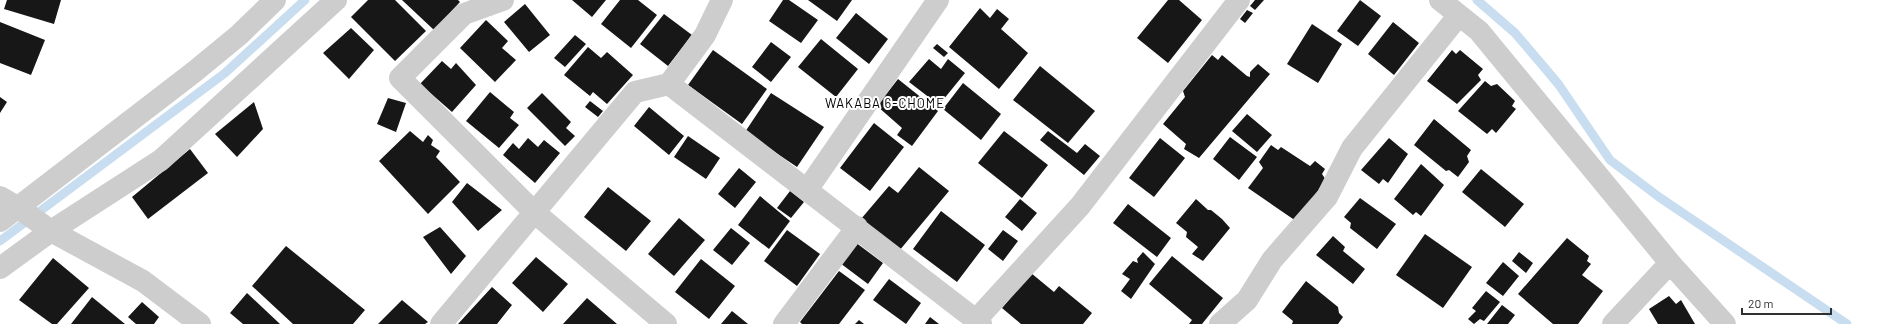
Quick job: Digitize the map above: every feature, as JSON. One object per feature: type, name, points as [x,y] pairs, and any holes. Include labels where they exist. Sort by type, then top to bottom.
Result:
[{"type":"street","points":[[0,221],[19,208],[239,35],[275,0]]},
{"type":"street","points":[[0,268],[51,231],[161,160],[336,0]]},
{"type":"street","points":[[504,0],[464,14],[400,78],[534,212],[666,324]]},
{"type":"street","points":[[441,324],[635,92],[669,84],[705,35],[722,0]]},
{"type":"street","points":[[807,190],[938,0]]},
{"type":"street","points":[[669,84],[857,227],[978,322],[1080,206],[1239,0]]},
{"type":"street","points":[[1440,0],[1479,31],[1670,263],[1725,324]]},
{"type":"street","points":[[1220,324],[1247,300],[1272,260],[1327,197],[1352,148],[1458,14]]},
{"type":"street","points":[[0,197],[19,208],[51,231],[143,281],[200,324]]},
{"type":"street","points":[[784,324],[857,227]]},
{"type":"street","points":[[1614,324],[1670,263]]},
{"type":"building","points":[[7,0],[61,0],[54,24],[4,9]]},
{"type":"building","points":[[368,0],[395,0],[426,31],[395,61],[351,17]]},
{"type":"building","points":[[402,0],[458,0],[460,2],[434,30]]},
{"type":"building","points":[[572,0],[606,0],[592,17]]},
{"type":"building","points":[[620,0],[638,0],[657,15],[631,48],[601,24]]},
{"type":"building","points":[[783,0],[789,0],[818,20],[801,43],[769,21]]},
{"type":"building","points":[[808,0],[852,0],[837,21]]},
{"type":"building","points":[[1168,0],[1179,0],[1202,20],[1168,63],[1137,38]]},
{"type":"building","points":[[1255,0],[1264,0],[1255,10],[1250,6]]},
{"type":"building","points":[[1360,0],[1381,16],[1358,46],[1337,31]]},
{"type":"building","points":[[525,4],[550,35],[529,52],[504,22]]},
{"type":"building","points":[[980,8],[990,18],[997,9],[1009,19],[1001,29],[1028,53],[999,89],[949,47]]},
{"type":"building","points":[[1247,10],[1253,13],[1245,23],[1240,19]]},
{"type":"building","points":[[856,13],[888,39],[869,64],[836,38]]},
{"type":"building","points":[[664,14],[692,35],[668,66],[640,44]]},
{"type":"building","points":[[486,20],[508,41],[502,48],[516,60],[495,82],[460,48]]},
{"type":"building","points":[[0,22],[45,40],[31,75],[0,63]]},
{"type":"building","points":[[1393,22],[1419,43],[1394,75],[1368,54]]},
{"type":"building","points":[[1312,24],[1342,44],[1318,83],[1287,64]]},
{"type":"building","points":[[351,28],[374,50],[349,79],[323,53]]},
{"type":"building","points":[[575,35],[586,44],[565,67],[554,58]]},
{"type":"building","points":[[821,39],[858,69],[836,97],[798,67]]},
{"type":"building","points":[[771,42],[791,57],[771,82],[752,67]]},
{"type":"building","points":[[937,44],[948,53],[944,57],[933,48]]},
{"type":"building","points":[[588,47],[601,58],[607,52],[633,75],[607,104],[593,92],[590,96],[564,75]]},
{"type":"building","points":[[713,50],[767,89],[742,124],[688,85]]},
{"type":"building","points":[[1452,50],[1456,54],[1460,50],[1483,69],[1478,75],[1481,80],[1457,104],[1427,81]]},
{"type":"building","points":[[1212,55],[1218,60],[1222,55],[1250,77],[1250,72],[1258,64],[1270,74],[1199,158],[1184,149],[1186,144],[1163,124],[1185,97],[1183,91]]},
{"type":"building","points":[[929,59],[941,69],[948,59],[965,73],[939,105],[909,82]]},
{"type":"building","points":[[442,61],[451,69],[456,63],[476,85],[452,112],[420,84]]},
{"type":"building","points":[[1040,66],[1095,111],[1068,143],[1013,100]]},
{"type":"building","points":[[898,79],[938,111],[912,146],[897,135],[902,128],[877,106]]},
{"type":"building","points":[[1485,81],[1491,86],[1497,84],[1515,101],[1512,106],[1516,109],[1496,133],[1492,129],[1487,134],[1458,111]]},
{"type":"building","points":[[963,83],[1001,114],[981,140],[943,109]]},
{"type":"building","points":[[490,92],[514,112],[510,118],[519,125],[499,148],[466,121]]},
{"type":"building","points":[[542,93],[571,122],[566,128],[575,136],[565,146],[527,108]]},
{"type":"building","points":[[771,93],[824,127],[797,167],[745,132]]},
{"type":"building","points":[[0,97],[7,102],[0,113]]},
{"type":"building","points":[[388,98],[406,103],[396,132],[377,124]]},
{"type":"building","points":[[590,101],[603,111],[598,117],[585,107]]},
{"type":"building","points":[[254,102],[263,129],[237,157],[215,134]]},
{"type":"building","points":[[649,107],[684,136],[669,155],[634,126]]},
{"type":"building","points":[[1247,114],[1272,135],[1257,152],[1232,131]]},
{"type":"building","points":[[1434,119],[1471,150],[1467,156],[1469,162],[1458,177],[1449,170],[1446,171],[1414,145]]},
{"type":"building","points":[[874,123],[904,147],[870,191],[840,168]]},
{"type":"building","points":[[410,131],[423,142],[428,135],[433,140],[431,145],[440,151],[436,157],[460,182],[428,214],[379,161]]},
{"type":"building","points":[[1004,131],[1048,165],[1022,198],[978,163]]},
{"type":"building","points":[[1048,131],[1077,153],[1085,144],[1100,156],[1084,175],[1040,140]]},
{"type":"building","points":[[688,136],[720,158],[706,179],[674,157]]},
{"type":"building","points":[[1230,137],[1257,157],[1239,180],[1213,159]]},
{"type":"building","points":[[528,138],[538,147],[544,140],[560,153],[535,183],[503,155],[513,143],[519,149]]},
{"type":"building","points":[[1160,138],[1185,158],[1154,197],[1129,178]]},
{"type":"building","points":[[1389,138],[1408,154],[1388,183],[1383,179],[1379,184],[1361,170]]},
{"type":"building","points":[[1271,145],[1278,150],[1281,147],[1310,166],[1315,161],[1325,169],[1322,174],[1326,180],[1296,221],[1248,188],[1263,168],[1259,162]]},
{"type":"building","points":[[190,149],[208,173],[148,219],[132,197]]},
{"type":"building","points":[[1421,164],[1444,185],[1421,216],[1416,212],[1413,215],[1394,199]]},
{"type":"building","points":[[919,167],[949,191],[899,251],[861,219],[889,186],[898,193]]},
{"type":"building","points":[[739,168],[756,182],[735,208],[718,194]]},
{"type":"building","points":[[1481,169],[1524,204],[1505,227],[1462,192]]},
{"type":"building","points":[[467,183],[502,210],[478,231],[452,202]]},
{"type":"building","points":[[608,187],[651,221],[626,251],[584,217]]},
{"type":"building","points":[[790,191],[804,202],[791,218],[777,208]]},
{"type":"building","points":[[760,196],[790,221],[769,249],[738,225]]},
{"type":"building","points":[[1360,198],[1396,224],[1377,249],[1350,228],[1351,223],[1344,217]]},
{"type":"building","points":[[1020,199],[1037,213],[1022,231],[1005,217]]},
{"type":"building","points":[[1196,199],[1208,210],[1211,210],[1222,219],[1230,228],[1203,261],[1192,254],[1198,247],[1186,237],[1187,232],[1176,223]]},
{"type":"building","points":[[1128,204],[1171,238],[1157,257],[1113,223]]},
{"type":"building","points":[[941,211],[985,245],[957,282],[913,249]]},
{"type":"building","points":[[679,218],[705,240],[674,276],[648,254]]},
{"type":"building","points":[[440,227],[466,256],[451,274],[423,237]]},
{"type":"building","points":[[731,228],[750,243],[732,265],[713,250]]},
{"type":"building","points":[[787,230],[820,254],[797,286],[764,261]]},
{"type":"building","points":[[1003,230],[1018,241],[1003,261],[988,249]]},
{"type":"building","points":[[1425,234],[1472,267],[1443,308],[1396,275]]},
{"type":"building","points":[[1333,236],[1345,247],[1343,251],[1365,269],[1353,284],[1316,255]]},
{"type":"building","points":[[1567,238],[1589,256],[1587,261],[1591,264],[1582,275],[1603,291],[1578,324],[1553,324],[1518,294]]},
{"type":"building","points":[[855,242],[883,263],[868,284],[840,263]]},
{"type":"building","points":[[286,246],[365,310],[353,324],[293,324],[252,286]]},
{"type":"building","points":[[1143,252],[1155,264],[1131,299],[1121,291],[1130,279],[1122,274],[1133,261],[1138,263],[1137,259]]},
{"type":"building","points":[[1519,252],[1533,263],[1526,273],[1512,261]]},
{"type":"building","points":[[1172,256],[1223,298],[1202,324],[1189,324],[1192,320],[1149,284]]},
{"type":"building","points":[[536,257],[568,284],[543,312],[512,283]]},
{"type":"building","points":[[53,258],[89,288],[57,324],[52,324],[19,300]]},
{"type":"building","points":[[701,259],[735,286],[709,319],[675,292]]},
{"type":"building","points":[[1503,262],[1519,276],[1503,296],[1486,283]]},
{"type":"building","points":[[839,271],[865,290],[839,324],[802,324],[800,322]]},
{"type":"building","points":[[1031,273],[1054,292],[1059,286],[1092,313],[1083,324],[1021,324],[1002,308]]},
{"type":"building","points":[[889,279],[921,303],[906,324],[873,300]]},
{"type":"building","points":[[1306,281],[1338,307],[1339,313],[1343,317],[1338,324],[1292,324],[1293,321],[1282,312]]},
{"type":"building","points":[[492,287],[512,305],[497,324],[458,324]]},
{"type":"building","points":[[1486,291],[1500,302],[1484,321],[1480,319],[1474,324],[1468,319],[1476,311],[1472,308]]},
{"type":"building","points":[[247,293],[280,324],[243,324],[230,313]]},
{"type":"building","points":[[1669,296],[1676,304],[1681,300],[1695,324],[1658,324],[1649,309]]},
{"type":"building","points":[[92,297],[125,324],[71,324]]},
{"type":"building","points":[[587,298],[617,324],[563,324]]},
{"type":"building","points":[[402,300],[428,322],[425,324],[378,324]]},
{"type":"building","points":[[142,302],[159,317],[154,324],[136,324],[128,317]]},
{"type":"building","points":[[1502,305],[1515,315],[1508,324],[1487,324]]},
{"type":"building","points":[[732,311],[748,324],[721,324]]},
{"type":"building","points":[[930,317],[939,324],[925,324]]},
{"type":"building","points":[[859,320],[864,324],[855,324]]},
{"type":"waterway","points":[[0,241],[225,73],[305,0]]},
{"type":"waterway","points":[[1477,0],[1515,33],[1559,85],[1610,160],[1659,197],[1847,324]]},
{"type":"district","name":"WAKABA 6-CHOME","points":[[885,103]]}]
